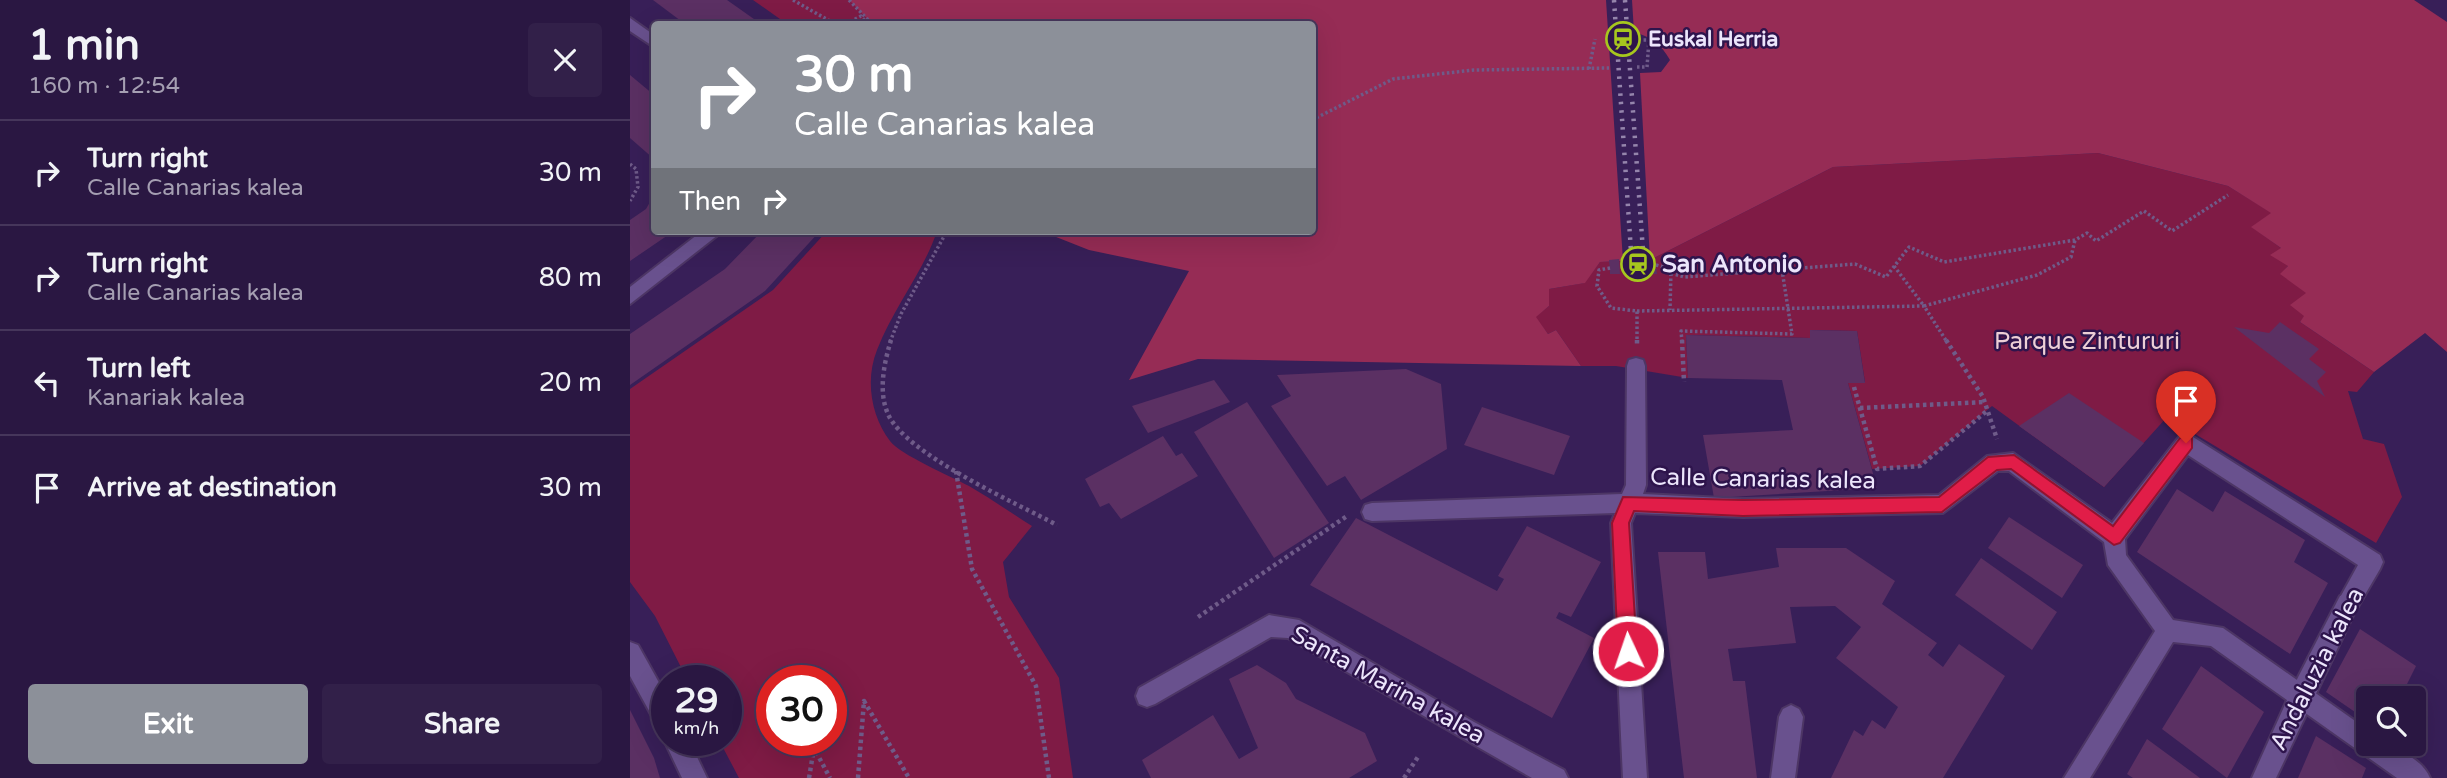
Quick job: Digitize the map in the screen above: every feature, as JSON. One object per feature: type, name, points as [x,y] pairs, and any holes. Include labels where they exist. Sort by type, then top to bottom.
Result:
[{"type":"street","points":[[630,23],[651,40]]},
{"type":"street","points":[[630,297],[709,235]]},
{"type":"street","points":[[1634,778],[1621,523],[1636,485],[1636,366]]},
{"type":"street","name":"Andaluzia kalea","points":[[2114,537],[2186,443],[2372,562],[2300,697],[2264,778]]},
{"type":"street","name":"Calle Canarias kalea","points":[[1372,512],[1629,503],[1743,508],[1942,504],[1994,462],[2004,462]]},
{"type":"street","points":[[2004,462],[2014,462],[2114,537],[2116,558],[2167,630],[2215,636],[2356,736]]},
{"type":"street","name":"Santa Marina kalea","points":[[1147,696],[1269,626],[1292,628],[1466,730],[1556,778]]},
{"type":"street","points":[[2076,778],[2158,649],[2167,630]]},
{"type":"street","points":[[630,653],[651,692]]},
{"type":"street","points":[[1783,778],[1791,717]]},
{"type":"street","points":[[684,756],[695,778]]},
{"type":"street","points":[[2386,756],[2418,778]]},
{"type":"path","points":[[793,0],[830,21]]},
{"type":"path","points":[[849,0],[865,21]]},
{"type":"path","points":[[852,21],[861,16]]},
{"type":"path","points":[[861,16],[868,21]]},
{"type":"path","points":[[1590,69],[1595,39]]},
{"type":"path","points":[[1637,67],[1647,67],[1649,40],[1642,40]]},
{"type":"path","points":[[1316,119],[1328,116],[1359,94],[1391,79],[1457,71],[1609,68]]},
{"type":"path","points":[[630,164],[636,169],[638,187],[630,201]]},
{"type":"path","points":[[1671,273],[1684,277],[1855,264],[1886,277],[1909,247],[1944,262],[2075,240],[2087,233],[2096,241],[2144,211],[2172,231],[2228,195]]},
{"type":"path","points":[[945,235],[897,324],[885,361],[883,382],[888,416],[898,431],[956,470],[1057,525]]},
{"type":"path","points":[[1610,268],[1599,270],[1597,286],[1611,308],[1637,311],[1924,306],[2037,275],[2071,257],[2075,240]]},
{"type":"path","points":[[1656,265],[1671,269],[1670,310]]},
{"type":"path","points":[[1894,266],[1924,306],[1985,402],[2004,462]]},
{"type":"path","points":[[1684,382],[1681,331],[1792,334],[1782,269]]},
{"type":"path","points":[[1636,366],[1637,311]]},
{"type":"path","points":[[1854,387],[1877,469],[1920,466],[1988,410]]},
{"type":"path","points":[[1860,408],[1985,402]]},
{"type":"path","points":[[956,470],[972,569],[1036,686],[1049,778]]},
{"type":"path","points":[[1198,617],[1348,515],[1372,512]]},
{"type":"path","points":[[858,778],[864,701],[909,778]]},
{"type":"path","points":[[810,778],[814,748],[830,778]]},
{"type":"path","points":[[1404,778],[1418,757]]},
{"type":"green space","points":[[753,0],[849,0],[869,21],[783,21]]},
{"type":"green space","name":"Parque Zintururi","points":[[2098,153],[2228,186],[2272,213],[2252,227],[2281,248],[2288,266],[2281,274],[2307,293],[2304,317],[2300,322],[2374,372],[2357,392],[2348,391],[2363,439],[2384,444],[2402,497],[2376,543],[2167,417],[2104,487],[1992,406],[1920,466],[1872,469],[1848,383],[1865,382],[1857,331],[1810,330],[1810,338],[1686,335],[1688,378],[1616,366],[1581,366],[1556,330],[1548,334],[1535,317],[1549,306],[1549,289],[1584,283],[1600,262],[1650,260],[1833,167]]},
{"type":"green space","points":[[823,235],[935,235],[873,361],[871,385],[874,409],[883,431],[895,446],[914,459],[969,486],[1032,526],[1003,562],[1009,597],[1059,678],[1073,778],[739,778],[727,756],[742,756],[742,665],[680,665],[655,616],[630,582],[630,389],[773,290]]},
{"type":"shaded area","points":[[849,0],[1606,0],[1623,261],[1600,262],[1585,283],[1549,289],[1549,306],[1536,317],[1548,334],[1556,330],[1581,366],[1198,359],[1129,380],[1189,271],[1089,250],[1051,235],[1316,235],[1316,21],[869,21]]},
{"type":"shaded area","points":[[1632,0],[2414,0],[2447,22],[2447,352],[2425,333],[2374,372],[2300,322],[2304,316],[2290,305],[2306,293],[2280,274],[2288,266],[2270,255],[2281,248],[2251,227],[2271,213],[2228,186],[2098,153],[1833,167],[1650,260],[1640,73],[1661,72],[1670,60],[1655,42],[1634,32]]},
{"type":"building","points":[[653,0],[727,0],[757,21],[681,21]]},
{"type":"building","points":[[630,75],[651,92],[651,156],[630,138]]},
{"type":"building","points":[[651,200],[651,235],[668,235],[630,261],[630,220],[646,209]]},
{"type":"building","points":[[758,235],[816,235],[765,291],[630,385],[630,334],[725,269]]},
{"type":"building","points":[[1619,259],[1620,274],[1610,274],[1609,260]]},
{"type":"building","points":[[1646,259],[1655,259],[1657,274],[1647,274]]},
{"type":"building","points":[[2280,322],[2319,349],[2309,359],[2326,372],[2317,381],[2325,397],[2234,327],[2269,333]]},
{"type":"building","points":[[1810,330],[1857,331],[1865,383],[1848,383],[1877,488],[1714,498],[1703,435],[1793,430],[1782,380],[1688,378],[1686,335],[1810,338]]},
{"type":"building","points":[[1406,369],[1441,384],[1447,449],[1361,500],[1345,476],[1327,486],[1271,406],[1291,396],[1277,375]]},
{"type":"building","points":[[1214,380],[1230,402],[1148,433],[1132,406]]},
{"type":"building","points":[[2069,393],[2144,443],[2104,487],[2019,426]]},
{"type":"building","points":[[1247,402],[1329,523],[1274,558],[1194,432]]},
{"type":"building","points":[[1482,407],[1570,436],[1554,475],[1464,445]]},
{"type":"building","points":[[1163,436],[1176,456],[1182,453],[1198,476],[1121,519],[1109,503],[1100,507],[1085,479]]},
{"type":"building","points":[[2177,489],[2213,512],[2225,491],[2305,540],[2294,562],[2328,583],[2290,654],[2137,552]]},
{"type":"building","points":[[2009,517],[2083,565],[2062,598],[1988,548]]},
{"type":"building","points":[[1356,518],[1497,591],[1504,579],[1498,576],[1527,526],[1601,562],[1571,617],[1559,612],[1556,618],[1594,638],[1552,718],[1310,585]]},
{"type":"building","points":[[1776,548],[1846,548],[1895,581],[1882,604],[1937,643],[1928,655],[1943,667],[1959,644],[2005,676],[1943,778],[1831,778],[1854,730],[1863,736],[1872,720],[1885,729],[1898,707],[1836,658],[1861,627],[1835,606],[1790,607],[1796,643],[1728,649],[1733,681],[1745,681],[1757,778],[1684,778],[1658,552],[1705,552],[1708,579],[1779,567]]},
{"type":"building","points":[[1981,558],[2057,612],[2032,650],[1955,595]]},
{"type":"building","points":[[2360,629],[2416,666],[2406,686],[2356,686],[2356,713],[2326,692]]},
{"type":"building","points":[[1257,665],[1286,683],[1296,699],[1365,733],[1377,761],[1349,778],[1151,778],[1142,760],[1213,715],[1239,759],[1258,748],[1229,679]]},
{"type":"building","points":[[2201,666],[2264,712],[2227,778],[2162,729]]},
{"type":"building","points":[[630,710],[654,758],[660,778],[630,778]]},
{"type":"building","points":[[2316,736],[2366,768],[2362,778],[2298,778]]},
{"type":"building","points":[[2147,739],[2200,778],[2133,778],[2127,774]]},
{"type":"railway","points":[[1614,0],[1632,266]]},
{"type":"railway","points":[[1625,0],[1644,265]]},
{"type":"place","name":"Euskal Herria","points":[[1623,39]]},
{"type":"place","name":"San Antonio","points":[[1638,264]]},
{"type":"route","points":[[1628,651],[1621,523],[1629,503],[1743,508],[1942,504],[1994,462],[2014,462],[2114,537],[2186,443]]}]
